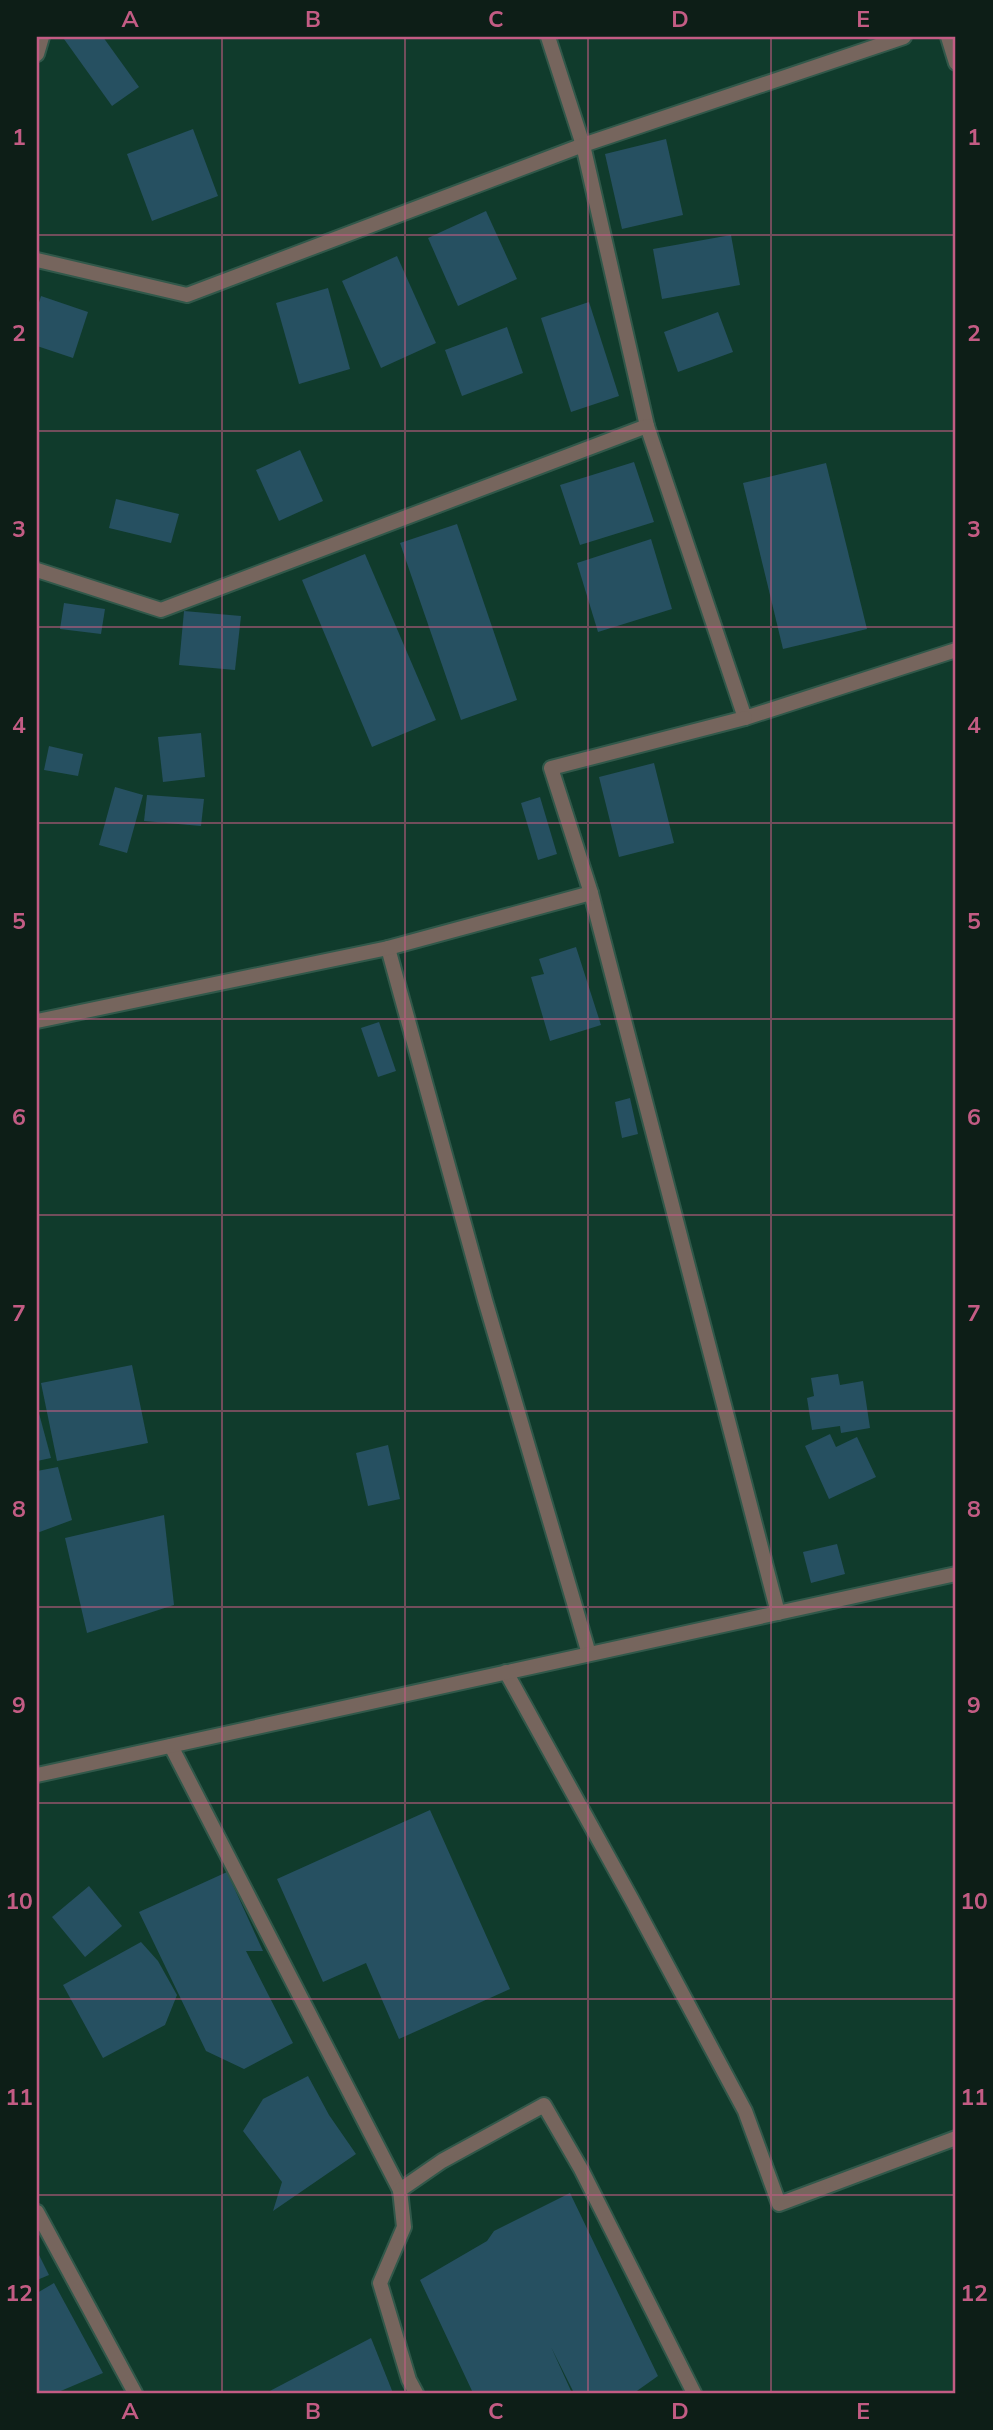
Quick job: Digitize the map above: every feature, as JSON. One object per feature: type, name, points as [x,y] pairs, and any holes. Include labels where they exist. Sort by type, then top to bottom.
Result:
[{"type":"street","points":[[37,54],[42,37]]},
{"type":"street","points":[[548,37],[583,145],[648,426],[745,718]]},
{"type":"street","points":[[37,260],[187,295],[583,145],[904,37]]},
{"type":"street","points":[[948,37],[956,63]]},
{"type":"street","points":[[37,570],[161,610],[648,426]]},
{"type":"street","points":[[778,1613],[591,893],[551,768],[745,718],[956,650]]},
{"type":"street","points":[[37,1021],[388,948],[591,893]]},
{"type":"street","points":[[388,948],[489,1314],[589,1654]]},
{"type":"street","points":[[37,1775],[956,1574]]},
{"type":"street","points":[[506,1672],[745,2112],[779,2204],[956,2138]]},
{"type":"street","points":[[171,1746],[400,2190],[404,2227],[380,2283],[409,2380],[416,2393]]},
{"type":"street","points":[[400,2190],[442,2161],[544,2105],[581,2169],[694,2393]]},
{"type":"street","points":[[37,2212],[135,2393]]},
{"type":"building","points":[[103,37],[139,87],[112,106],[64,39]]},
{"type":"building","points":[[193,129],[218,196],[152,221],[127,154]]},
{"type":"building","points":[[666,139],[683,215],[622,229],[605,154]]},
{"type":"building","points":[[486,211],[517,279],[458,306],[428,238]]},
{"type":"building","points":[[731,235],[740,285],[662,299],[653,249]]},
{"type":"building","points":[[397,256],[436,343],[381,368],[342,281]]},
{"type":"building","points":[[328,288],[350,369],[299,384],[276,303]]},
{"type":"building","points":[[41,296],[88,312],[73,358],[37,346],[37,309]]},
{"type":"building","points":[[589,302],[619,396],[571,412],[541,318]]},
{"type":"building","points":[[718,312],[733,352],[678,372],[664,332]]},
{"type":"building","points":[[507,327],[523,373],[462,396],[445,350]]},
{"type":"building","points":[[300,450],[323,501],[279,521],[256,470]]},
{"type":"building","points":[[634,462],[654,522],[580,545],[560,485]]},
{"type":"building","points":[[826,463],[867,629],[783,649],[743,483]]},
{"type":"building","points":[[116,499],[179,514],[171,543],[109,528]]},
{"type":"building","points":[[457,524],[517,700],[461,720],[400,543]]},
{"type":"building","points":[[651,539],[672,609],[598,632],[577,563]]},
{"type":"building","points":[[365,554],[436,720],[372,747],[302,580]]},
{"type":"building","points":[[64,603],[105,609],[101,634],[60,629]]},
{"type":"building","points":[[184,611],[241,616],[235,670],[179,665]]},
{"type":"building","points":[[201,733],[205,777],[163,782],[158,737]]},
{"type":"building","points":[[49,746],[83,754],[78,776],[44,770]]},
{"type":"building","points":[[654,763],[674,843],[619,857],[599,777]]},
{"type":"building","points":[[115,787],[143,795],[127,853],[99,845]]},
{"type":"building","points":[[147,795],[204,799],[201,826],[144,821]]},
{"type":"building","points":[[540,797],[557,854],[538,860],[521,803]]},
{"type":"building","points":[[576,947],[601,1025],[550,1041],[531,977],[544,974],[539,959]]},
{"type":"building","points":[[379,1022],[396,1071],[378,1077],[361,1028]]},
{"type":"building","points":[[630,1098],[638,1134],[622,1138],[615,1102]]},
{"type":"building","points":[[132,1365],[148,1443],[57,1461],[41,1383]]},
{"type":"building","points":[[838,1374],[840,1385],[863,1381],[870,1428],[841,1433],[840,1426],[812,1430],[807,1398],[814,1396],[811,1378]]},
{"type":"building","points":[[37,1406],[51,1458],[37,1461]]},
{"type":"building","points":[[830,1434],[836,1447],[857,1437],[876,1477],[829,1499],[805,1446]]},
{"type":"building","points":[[388,1445],[400,1499],[368,1506],[356,1453]]},
{"type":"building","points":[[58,1467],[72,1520],[37,1533],[37,1471]]},
{"type":"building","points":[[164,1515],[174,1605],[87,1633],[65,1538]]},
{"type":"building","points":[[837,1544],[845,1574],[811,1583],[803,1552]]},
{"type":"building","points":[[430,1810],[510,1989],[399,2039],[366,1963],[323,1982],[277,1879]]},
{"type":"building","points":[[227,1872],[263,1951],[246,1951],[293,2043],[244,2069],[206,2051],[139,1912]]},
{"type":"building","points":[[89,1886],[122,1926],[85,1957],[52,1917]]},
{"type":"building","points":[[141,1942],[158,1961],[177,1995],[165,2025],[103,2058],[63,1985]]},
{"type":"building","points":[[308,2076],[329,2115],[356,2154],[273,2211],[282,2182],[243,2131],[263,2099]]},
{"type":"building","points":[[570,2193],[658,2376],[634,2393],[574,2393],[551,2347],[572,2393],[473,2393],[420,2280],[487,2241],[494,2231]]},
{"type":"building","points":[[37,2251],[49,2275],[37,2280]]},
{"type":"building","points":[[54,2283],[103,2373],[56,2393],[37,2393],[37,2293]]},
{"type":"building","points":[[371,2338],[393,2393],[266,2393]]}]
